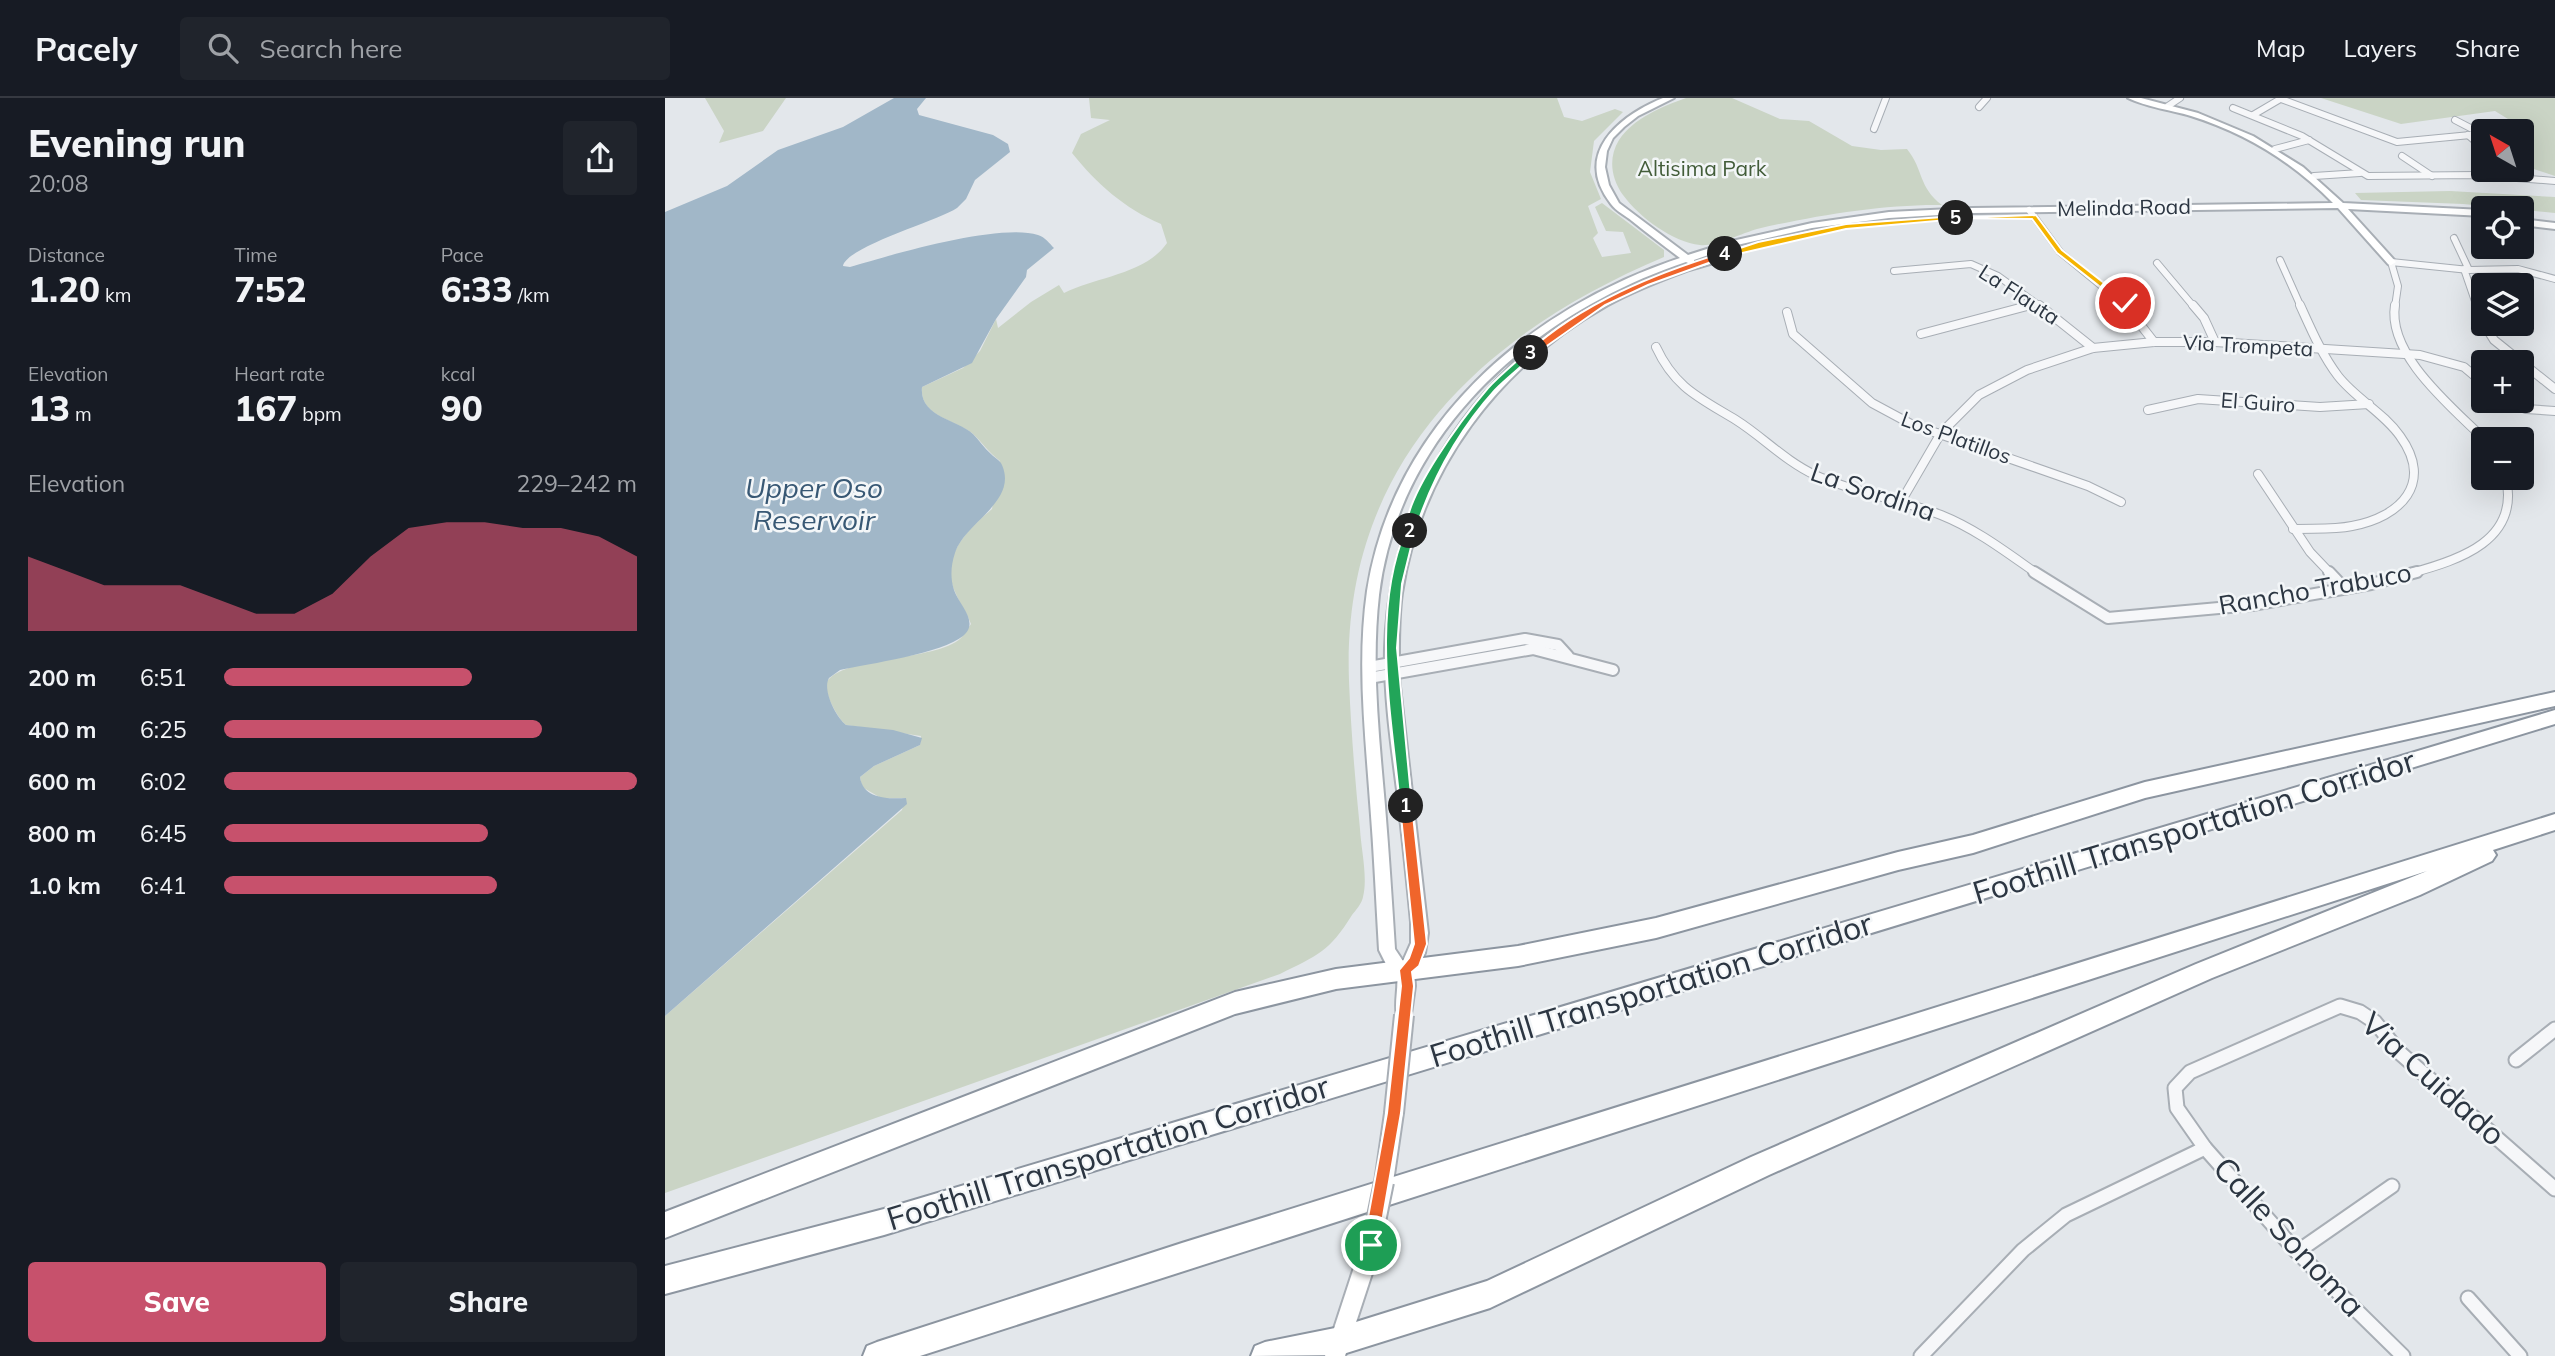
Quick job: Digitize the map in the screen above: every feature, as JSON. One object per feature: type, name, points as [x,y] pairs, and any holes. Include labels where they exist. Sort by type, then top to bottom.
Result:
[{"type":"highway","points":[[665,1226],[1224,1007],[1336,979],[1518,956],[1644,931],[1898,861],[1973,844],[2145,790],[2555,699]]},
{"type":"highway","name":"Foothill Transportation Corridor","points":[[665,1280],[884,1222],[2555,717]]},
{"type":"highway","points":[[1265,1356],[1337,1349],[1489,1294],[1760,1166],[2204,971],[2412,888],[2555,823]]},
{"type":"highway","points":[[877,1356],[1182,1256],[2555,823]]},
{"type":"main road","points":[[1670,98],[1643,110],[1613,133],[1601,153],[1600,170],[1615,204],[1690,261]]},
{"type":"main road","points":[[2131,98],[2168,106],[2223,125],[2272,147],[2313,176],[2391,262]]},
{"type":"main road","name":"Melinda Road","points":[[1690,261],[1758,244],[1846,227],[1945,218],[2031,213],[2344,209],[2471,213]]},
{"type":"main road","name":"Melinda Road","points":[[2344,209],[2471,217]]},
{"type":"main road","points":[[2534,218],[2555,220]]},
{"type":"main road","points":[[2534,223],[2555,226]]},
{"type":"main road","points":[[1405,970],[1415,961],[1420,944],[1393,668],[1394,603],[1409,534],[1422,495],[1447,448],[1492,388],[1560,330],[1602,304],[1690,261]]},
{"type":"main road","points":[[1405,970],[1395,965],[1387,950],[1369,672],[1373,591],[1386,533],[1420,457],[1453,410],[1493,369],[1550,323],[1607,290],[1690,261]]},
{"type":"main road","points":[[1337,1349],[1371,1245],[1392,1127],[1407,986],[1405,970]]},
{"type":"street","points":[[1874,129],[1886,98]]},
{"type":"street","points":[[1979,107],[1987,98]]},
{"type":"street","points":[[2168,106],[2180,98]]},
{"type":"street","points":[[2253,115],[2281,98],[2404,143],[2468,135],[2471,138]]},
{"type":"street","points":[[2233,108],[2302,136],[2360,173]]},
{"type":"street","points":[[2455,120],[2471,129]]},
{"type":"street","points":[[2272,147],[2302,136]]},
{"type":"street","points":[[2390,139],[2381,142],[2393,150]]},
{"type":"street","points":[[2272,147],[2309,140]]},
{"type":"street","points":[[2402,156],[2432,176]]},
{"type":"street","points":[[2313,176],[2360,173],[2379,177],[2471,177]]},
{"type":"street","points":[[2534,179],[2555,181]]},
{"type":"street","points":[[2031,213],[2060,252],[2125,303],[2154,342]]},
{"type":"street","points":[[2454,238],[2471,283]]},
{"type":"street","points":[[2280,260],[2337,375],[2402,437],[2416,467],[2411,494],[2403,504],[2375,520],[2351,526],[2293,529]]},
{"type":"street","points":[[2472,427],[2427,381],[2407,354],[2394,325],[2398,286],[2391,262],[2467,270],[2518,269],[2555,279]]},
{"type":"street","points":[[2157,263],[2204,318],[2215,342]]},
{"type":"street","name":"La Flauta","points":[[1894,271],[1958,264],[1978,266],[2093,348]]},
{"type":"street","points":[[1921,334],[2034,304]]},
{"type":"street","name":"Los Platillos","points":[[1787,312],[1793,334],[1872,403],[1911,424],[2088,486],[2121,502]]},
{"type":"street","points":[[2491,336],[2555,389]]},
{"type":"street","name":"Via Trompeta","points":[[1902,500],[1941,433],[1979,395],[2001,381],[2093,348],[2154,342],[2215,342],[2407,354],[2451,362],[2471,374]]},
{"type":"street","name":"La Sordina","points":[[1656,347],[1668,371],[1689,392],[1745,426],[1787,459],[1814,475],[1902,500],[1957,522],[1994,542],[2090,609],[2108,618]]},
{"type":"street","name":"El Guiro","points":[[2148,410],[2198,400],[2320,407],[2369,404]]},
{"type":"street","points":[[2534,410],[2555,411]]},
{"type":"street","points":[[2258,474],[2293,529],[2345,589]]},
{"type":"street","name":"Rancho Trabuco","points":[[2108,618],[2257,603],[2345,589],[2455,560],[2480,547],[2497,532],[2508,514],[2509,490]]},
{"type":"street","points":[[1369,672],[1533,649],[1568,656],[1586,665],[1613,670]]},
{"type":"street","name":"Via Cuidado","points":[[2205,1148],[2177,1108],[2175,1088],[2190,1072],[2340,1006],[2360,1009],[2382,1027],[2400,1053],[2555,1189]]},
{"type":"street","points":[[2516,1060],[2555,1029]]},
{"type":"street","points":[[1921,1356],[2023,1250],[2066,1215],[2205,1148]]},
{"type":"street","name":"Calle Sonoma","points":[[2205,1148],[2297,1252],[2403,1356]]},
{"type":"street","points":[[2297,1252],[2392,1186]]},
{"type":"street","points":[[2468,1298],[2520,1356]]},
{"type":"green space","points":[[705,98],[786,98],[763,131],[719,143],[724,131]]},
{"type":"green space","points":[[1089,98],[1557,98],[1564,117],[1582,121],[1615,109],[1623,112],[1594,141],[1590,172],[1601,199],[1588,206],[1598,233],[1593,238],[1602,257],[1631,253],[1623,232],[1606,231],[1595,207],[1602,203],[1664,250],[1664,257],[1597,289],[1536,326],[1481,369],[1434,418],[1396,473],[1369,535],[1353,604],[1349,681],[1365,872],[1364,889],[1360,904],[1329,945],[1313,957],[1280,974],[665,1193],[665,1016],[902,810],[905,798],[881,798],[862,787],[860,777],[874,766],[920,745],[921,736],[846,725],[832,706],[826,683],[835,674],[850,668],[948,646],[961,638],[971,624],[951,581],[951,568],[958,546],[973,526],[992,509],[1000,461],[972,433],[932,411],[923,397],[922,387],[963,368],[980,351],[996,319],[998,328],[1031,302],[1059,285],[1064,293],[1134,268],[1147,262],[1167,243],[1161,224],[1135,211],[1112,194],[1072,153],[1081,134],[1110,120],[1091,118]]},
{"type":"green space","name":"Altisima Park","points":[[1686,98],[1732,98],[1780,119],[1809,121],[1852,146],[1881,150],[1907,149],[1929,192],[1942,205],[1897,206],[1825,215],[1757,229],[1706,245],[1679,239],[1658,228],[1630,204],[1616,182],[1612,161],[1619,140],[1632,125],[1658,109]]},
{"type":"green space","points":[[2321,98],[2555,98],[2555,176],[2534,169],[2534,119],[2508,119],[2495,111],[2401,124]]},
{"type":"green space","points":[[2450,191],[2555,197],[2555,213],[2534,211],[2534,196],[2471,196],[2471,205],[2361,200],[2355,193]]},
{"type":"water","name":"Upper Oso Reservoir","points":[[894,98],[926,98],[917,109],[919,115],[993,135],[1008,144],[1010,152],[975,180],[966,199],[957,208],[859,251],[843,266],[850,267],[945,242],[998,233],[1038,235],[1054,248],[1027,270],[1026,277],[996,319],[972,363],[922,387],[926,405],[973,434],[1001,463],[1005,478],[997,501],[969,531],[955,553],[951,571],[953,585],[969,619],[968,631],[939,648],[840,670],[829,678],[827,689],[831,703],[846,725],[893,730],[922,738],[920,745],[874,766],[860,777],[862,784],[871,794],[884,798],[906,798],[907,804],[665,1016],[665,212],[727,186],[778,150],[843,127]]},
{"type":"route","points":[[1371,1245],[1394,1113],[1407,986],[1405,970],[1415,961],[1420,944],[1412,843],[1402,786],[1392,648],[1394,603],[1409,534],[1422,495],[1447,448],[1492,388],[1552,336],[1602,304],[1695,264],[1758,244],[1821,230],[1945,218],[2034,217],[2060,252],[2125,303]]}]
